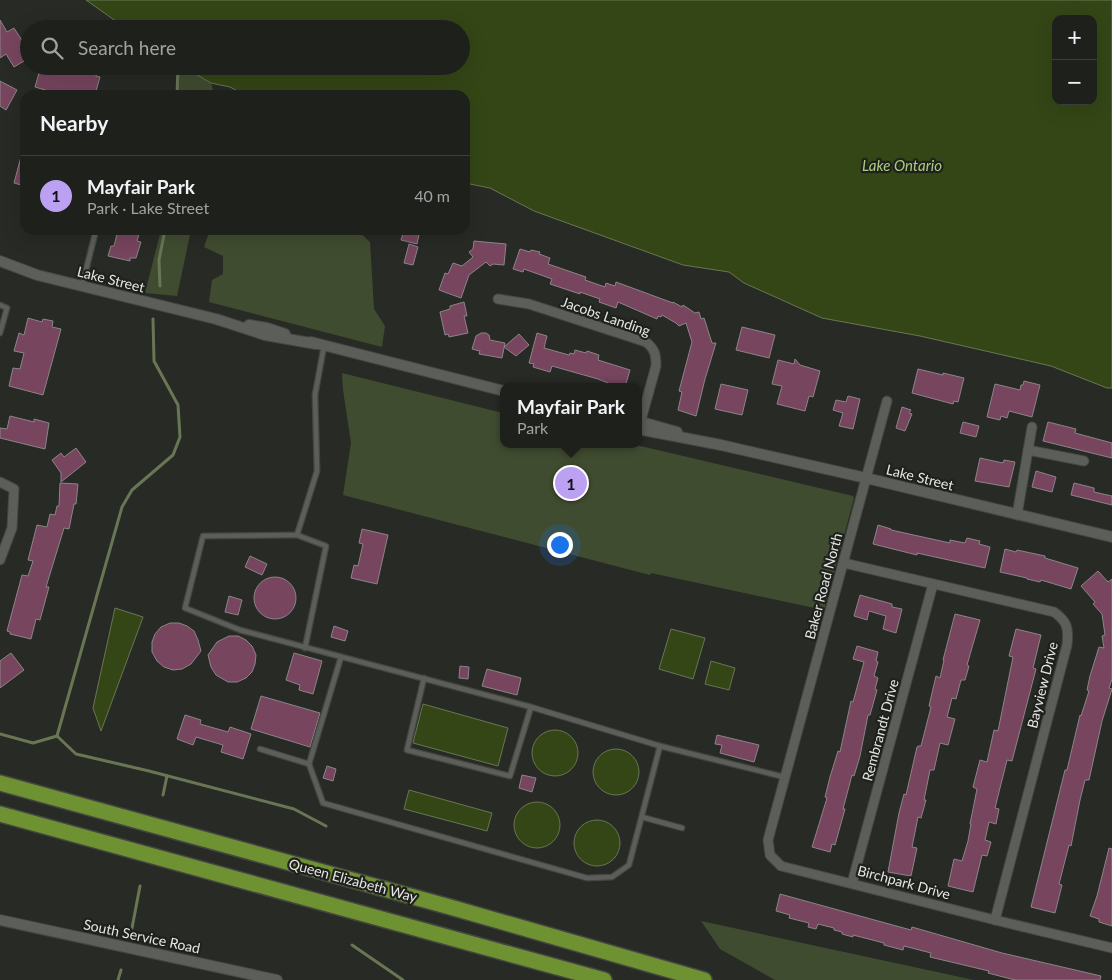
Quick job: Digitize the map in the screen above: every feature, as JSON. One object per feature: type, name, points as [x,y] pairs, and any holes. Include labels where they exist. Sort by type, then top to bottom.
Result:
[{"type":"highway","name":"Queen Elizabeth Way","points":[[0,783],[450,907],[704,980]]},
{"type":"highway","points":[[0,814],[604,980]]},
{"type":"street","name":"Lake Street","points":[[0,261],[36,274],[216,319],[265,335],[320,345],[500,391]]},
{"type":"street","name":"Jacobs Landing","points":[[498,299],[529,304],[646,342],[652,347],[656,356],[656,366],[642,415]]},
{"type":"street","name":"Baker Road North","points":[[784,777],[887,401]]},
{"type":"street","name":"Lake Street","points":[[642,426],[1112,537]]},
{"type":"street","points":[[1017,515],[1032,427]]},
{"type":"street","points":[[1028,450],[1084,461]]},
{"type":"street","points":[[0,482],[14,489],[12,528],[0,560]]},
{"type":"street","name":"Bayview Drive","points":[[844,563],[1054,612],[1064,619],[1069,633],[1068,645],[995,920]]},
{"type":"street","name":"Rembrandt Drive","points":[[852,883],[933,584]]},
{"type":"street","name":"Birchpark Drive","points":[[784,777],[768,840],[770,855],[781,866],[1112,948]]},
{"type":"street","name":"South Service Road","points":[[0,920],[277,980]]},
{"type":"lane","points":[[82,286],[95,235]]},
{"type":"lane","points":[[0,305],[7,308],[0,333]]},
{"type":"lane","points":[[297,536],[317,471],[315,395],[320,345]]},
{"type":"lane","points":[[306,648],[326,546],[297,536],[203,536],[185,608],[240,630],[306,648],[424,678],[531,707],[660,746],[784,777]]},
{"type":"lane","points":[[341,657],[309,764],[323,803],[587,878],[612,877],[629,865],[660,746]]},
{"type":"lane","points":[[424,678],[407,750],[510,776],[531,707]]},
{"type":"lane","points":[[260,749],[309,764]]},
{"type":"lane","points":[[642,818],[682,828]]},
{"type":"shaded area","points":[[178,75],[197,75],[211,83],[213,90],[177,90]]},
{"type":"shaded area","points":[[160,235],[190,235],[177,296],[145,293]]},
{"type":"shaded area","points":[[208,235],[362,235],[370,242],[374,309],[385,326],[382,347],[209,302],[212,280],[223,274],[223,256],[204,247]]},
{"type":"shaded area","points":[[342,373],[500,412],[500,448],[642,448],[642,446],[853,496],[824,610],[651,573],[650,575],[343,495],[351,443]]},
{"type":"shaded area","points":[[701,921],[974,980],[775,980],[720,949]]},
{"type":"water","name":"Lake Ontario","points":[[86,0],[1112,0],[1112,388],[1107,388],[1051,366],[920,336],[822,318],[744,283],[729,272],[683,265],[534,211],[490,188],[470,184],[470,90],[236,90],[211,83],[197,75],[470,75],[470,20],[114,20]]},
{"type":"water","points":[[115,608],[143,617],[101,731],[93,708]]},
{"type":"water","points":[[671,629],[705,638],[693,679],[659,669]]},
{"type":"water","points":[[711,661],[735,668],[729,690],[705,684]]},
{"type":"water","points":[[423,704],[508,728],[498,766],[413,743]]},
{"type":"water","points":[[560,730],[564,731],[574,740],[577,744],[577,762],[568,772],[560,776],[550,776],[542,772],[533,762],[532,748],[536,740],[546,731]]},
{"type":"water","points":[[621,749],[625,750],[635,759],[638,763],[638,781],[629,791],[621,795],[611,795],[603,791],[594,781],[593,767],[597,759],[607,750]]},
{"type":"water","points":[[409,790],[492,813],[487,831],[404,809]]},
{"type":"water","points":[[542,802],[546,803],[556,812],[559,816],[559,834],[550,844],[542,848],[532,848],[524,844],[515,834],[514,820],[518,812],[528,803]]},
{"type":"water","points":[[602,820],[606,821],[616,830],[619,834],[619,852],[610,862],[602,866],[592,866],[584,862],[575,852],[574,838],[578,830],[588,821]]},
{"type":"building","points":[[0,20],[7,32],[14,28],[20,37],[20,63],[14,67],[6,54],[0,58]]},
{"type":"building","points":[[38,75],[96,75],[100,77],[96,90],[45,90],[35,87]]},
{"type":"building","points":[[0,81],[17,90],[6,110],[0,106]]},
{"type":"building","points":[[20,160],[20,185],[14,183]]},
{"type":"building","points":[[117,235],[139,235],[137,241],[141,242],[136,258],[130,258],[130,261],[108,256],[111,246],[114,246]]},
{"type":"building","points":[[402,235],[419,235],[417,244],[401,240]]},
{"type":"building","points":[[474,241],[506,244],[504,265],[493,264],[490,266],[486,262],[469,275],[461,298],[439,290],[445,273],[448,274],[453,263],[462,266],[473,257],[469,252],[473,249]]},
{"type":"building","points":[[409,244],[418,247],[413,265],[404,263]]},
{"type":"building","points":[[520,249],[540,252],[539,254],[550,258],[548,264],[586,277],[585,280],[605,287],[606,283],[615,286],[616,282],[682,307],[683,305],[695,313],[699,312],[701,319],[704,318],[712,343],[716,343],[696,416],[678,410],[682,392],[679,391],[692,342],[686,323],[679,326],[662,315],[661,317],[658,316],[657,319],[618,302],[616,308],[599,302],[600,299],[550,284],[552,279],[524,269],[523,272],[513,269]]},
{"type":"building","points":[[464,302],[467,316],[464,316],[468,333],[449,337],[448,334],[445,335],[440,312],[450,309],[450,306]]},
{"type":"building","points":[[28,318],[42,322],[43,319],[53,321],[52,327],[61,329],[43,395],[9,386],[13,368],[20,369],[24,353],[14,351],[19,333],[24,335]]},
{"type":"building","points":[[742,327],[775,335],[769,358],[736,350]]},
{"type":"building","points":[[481,333],[489,335],[490,340],[505,343],[502,358],[479,354],[480,351],[472,349],[476,336]]},
{"type":"building","points":[[537,333],[547,336],[544,348],[569,355],[570,353],[574,354],[575,350],[586,353],[587,351],[599,355],[598,360],[630,370],[626,383],[608,383],[552,366],[550,372],[533,367],[534,364],[529,363]]},
{"type":"building","points":[[519,334],[529,345],[516,356],[504,347]]},
{"type":"building","points":[[795,359],[800,365],[820,371],[813,397],[809,396],[805,411],[777,404],[782,386],[772,384],[778,360],[794,364]]},
{"type":"building","points":[[918,369],[964,378],[958,402],[954,401],[953,404],[912,393]]},
{"type":"building","points":[[1024,381],[1040,385],[1032,417],[1009,411],[1007,418],[1001,416],[1000,420],[987,417],[995,384],[1020,390]]},
{"type":"building","points":[[721,384],[748,390],[742,415],[715,409]]},
{"type":"building","points":[[848,396],[860,399],[853,429],[839,426],[843,413],[833,410],[836,400],[846,402]]},
{"type":"building","points":[[902,407],[911,410],[909,413],[912,414],[905,431],[896,428]]},
{"type":"building","points":[[10,416],[34,422],[34,419],[49,423],[45,449],[0,438],[0,428],[7,429]]},
{"type":"building","points":[[963,422],[979,426],[976,437],[960,433]]},
{"type":"building","points":[[1048,422],[1076,429],[1075,433],[1112,443],[1112,458],[1043,441]]},
{"type":"building","points":[[76,448],[86,462],[61,482],[61,473],[52,460],[61,453],[64,457]]},
{"type":"building","points":[[980,458],[1003,463],[1004,460],[1015,462],[1009,487],[975,481]]},
{"type":"building","points":[[1036,471],[1056,477],[1052,492],[1032,487]]},
{"type":"building","points":[[60,483],[78,484],[76,504],[74,504],[69,529],[64,528],[46,587],[49,587],[40,620],[36,619],[31,639],[10,634],[7,631],[22,575],[28,576],[33,561],[28,560],[37,525],[47,527],[50,514],[55,515],[57,506],[59,506]]},
{"type":"building","points":[[1074,483],[1094,488],[1094,492],[1112,496],[1112,505],[1071,495]]},
{"type":"building","points":[[878,525],[891,530],[950,543],[950,540],[965,543],[967,538],[980,541],[979,544],[990,547],[985,568],[917,553],[917,555],[873,544]]},
{"type":"building","points":[[362,529],[388,535],[377,584],[351,578],[354,565],[358,566],[363,544],[359,543]]},
{"type":"building","points":[[1005,549],[1045,556],[1045,558],[1078,568],[1071,589],[1041,580],[1040,582],[1000,572]]},
{"type":"building","points":[[250,556],[267,564],[262,575],[245,567]]},
{"type":"building","points":[[1098,571],[1108,582],[1112,579],[1112,679],[1109,688],[1112,689],[1102,721],[1089,780],[1085,780],[1071,846],[1069,845],[1059,884],[1062,885],[1055,913],[1031,907],[1065,770],[1067,770],[1080,715],[1089,691],[1087,690],[1090,676],[1099,647],[1104,648],[1102,636],[1105,635],[1102,614],[1093,604],[1095,602],[1081,586]]},
{"type":"building","points":[[275,577],[290,583],[296,598],[290,613],[275,619],[260,613],[254,598],[260,583]]},
{"type":"building","points":[[860,595],[892,604],[892,607],[902,609],[896,633],[883,629],[886,616],[869,611],[867,620],[854,616]]},
{"type":"building","points":[[229,596],[242,600],[238,615],[225,612]]},
{"type":"building","points":[[955,614],[980,620],[967,665],[969,666],[965,680],[961,680],[956,699],[952,698],[947,717],[955,719],[948,745],[940,743],[934,770],[930,770],[924,800],[926,800],[921,818],[918,817],[912,847],[917,848],[911,876],[888,872],[899,813],[904,794],[906,795],[917,747],[921,746],[931,707],[929,706],[936,676],[940,678]]},
{"type":"building","points":[[170,623],[179,623],[194,631],[201,651],[191,664],[182,669],[173,670],[164,667],[157,661],[152,652],[152,642],[155,634],[161,627]]},
{"type":"building","points":[[334,626],[348,631],[345,641],[331,637]]},
{"type":"building","points":[[1016,629],[1041,635],[1033,668],[1036,669],[1012,761],[1007,760],[995,808],[999,809],[996,824],[989,822],[985,840],[991,842],[987,856],[982,855],[973,892],[948,886],[954,859],[962,861],[968,841],[977,789],[973,787],[980,760],[987,762],[994,730],[998,731],[1013,657],[1009,656]]},
{"type":"building","points":[[229,636],[238,636],[246,640],[252,646],[256,655],[252,672],[246,678],[237,682],[228,682],[216,675],[211,667],[208,655],[217,642]]},
{"type":"building","points":[[857,646],[878,652],[876,661],[878,662],[874,676],[878,678],[875,689],[877,690],[870,715],[868,715],[860,756],[854,776],[852,775],[835,845],[832,844],[830,852],[812,847],[827,798],[825,797],[830,777],[838,751],[840,752],[851,701],[853,702],[864,662],[853,659]]},
{"type":"building","points":[[11,653],[24,670],[0,688],[0,661]]},
{"type":"building","points":[[294,653],[322,661],[313,694],[299,690],[300,685],[286,680]]},
{"type":"building","points":[[460,666],[469,667],[468,679],[459,678]]},
{"type":"building","points":[[487,669],[521,678],[517,695],[482,686]]},
{"type":"building","points":[[261,696],[320,713],[310,747],[251,729]]},
{"type":"building","points":[[185,715],[201,720],[200,724],[228,732],[230,727],[251,734],[243,759],[221,752],[223,745],[196,737],[193,745],[177,739]]},
{"type":"building","points":[[717,735],[759,745],[754,762],[720,753],[722,745],[715,744]]},
{"type":"building","points":[[327,766],[336,769],[333,781],[323,778]]},
{"type":"building","points":[[522,775],[536,778],[532,792],[519,788]]},
{"type":"building","points":[[1109,848],[1112,849],[1112,926],[1099,922],[1099,919],[1090,916]]},
{"type":"building","points":[[780,894],[911,930],[912,927],[1002,953],[1101,976],[1100,980],[1015,980],[988,973],[989,971],[930,957],[931,953],[904,946],[903,950],[884,945],[884,943],[842,934],[842,932],[834,930],[834,928],[818,924],[816,929],[808,927],[809,923],[789,918],[790,915],[776,911]]},
{"type":"waterway","points":[[177,90],[178,75]]},
{"type":"waterway","points":[[160,286],[159,260],[164,235]]},
{"type":"waterway","points":[[57,736],[122,507],[132,490],[173,455],[180,437],[178,405],[154,361],[153,319]]},
{"type":"waterway","points":[[0,734],[33,743],[57,736]]},
{"type":"waterway","points":[[57,736],[76,754],[294,809],[326,826]]},
{"type":"waterway","points":[[163,795],[167,776]]},
{"type":"waterway","points":[[132,928],[140,886]]},
{"type":"waterway","points":[[352,945],[403,980]]},
{"type":"waterway","points":[[118,980],[121,970]]},
{"type":"place","name":"Mayfair Park","points":[[571,483]]}]
